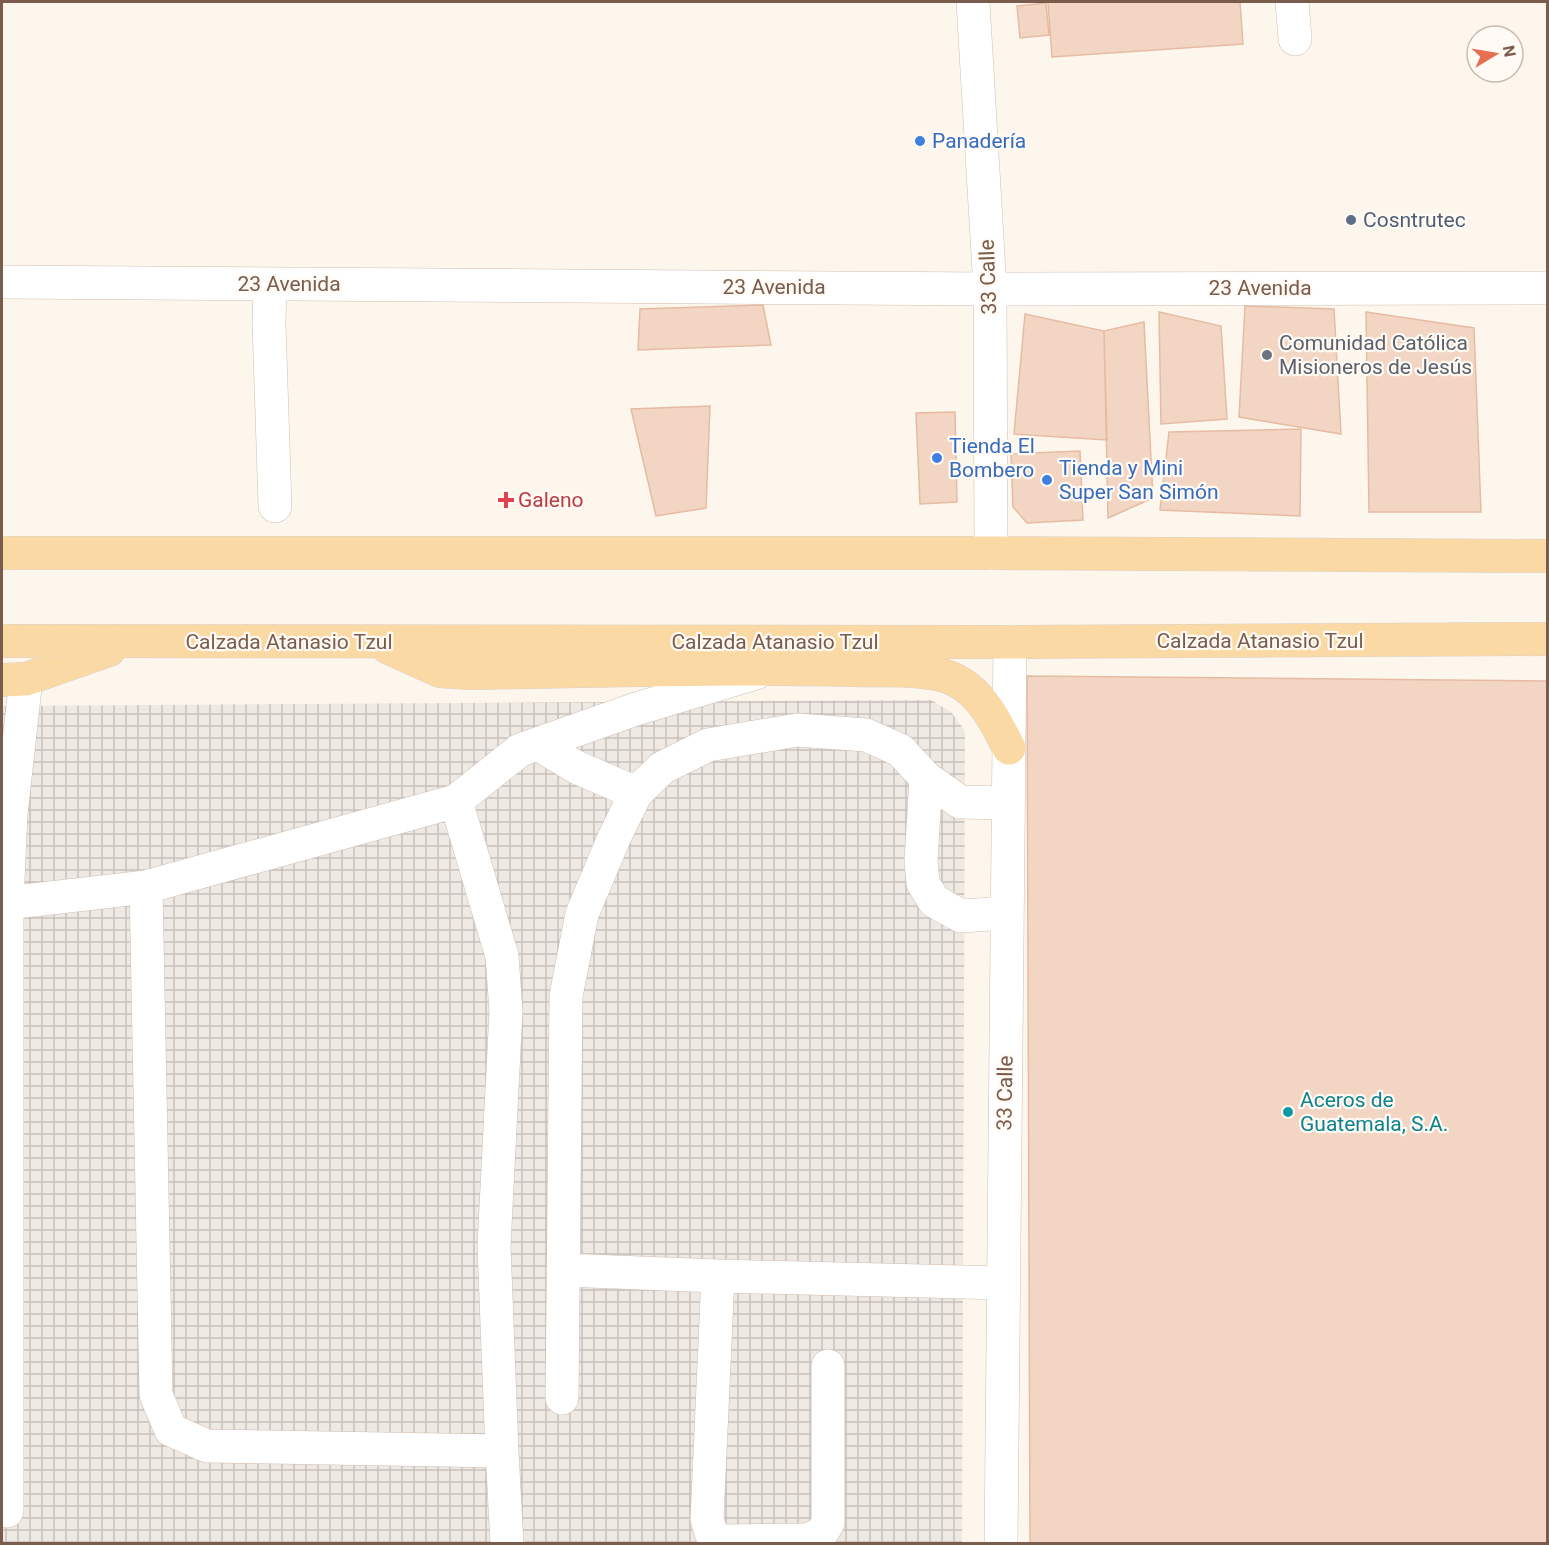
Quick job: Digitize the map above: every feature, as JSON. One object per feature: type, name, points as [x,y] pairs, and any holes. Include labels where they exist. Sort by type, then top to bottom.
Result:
[{"type":"main road","points":[[2,553],[991,553],[1548,556]]},
{"type":"main road","name":"Calzada Atanasio Tzul","points":[[2,641],[1010,642],[1548,639]]},
{"type":"main road","points":[[14,680],[133,641]]},
{"type":"main road","points":[[377,642],[440,671],[469,673],[770,668],[931,672],[957,681],[975,695],[994,718],[1009,748]]},
{"type":"street","name":"33 Calle","points":[[973,2],[990,289],[991,553]]},
{"type":"street","points":[[1292,2],[1295,39]]},
{"type":"street","name":"23 Avenida","points":[[2,282],[990,289],[1548,288]]},
{"type":"street","points":[[270,284],[269,323],[275,506]]},
{"type":"street","name":"33 Calle","points":[[1001,1544],[1010,642]]},
{"type":"street","points":[[4,901],[146,887],[456,801],[520,750],[636,709],[770,668]]},
{"type":"street","points":[[8,1511],[4,901],[11,814],[14,680]]},
{"type":"street","points":[[562,1398],[566,996],[582,914],[636,793],[662,768],[708,746],[797,730],[866,735],[900,750],[926,778],[960,802],[1008,803]]},
{"type":"street","points":[[538,744],[576,767],[636,793]]},
{"type":"street","points":[[926,778],[921,861],[923,883],[934,901],[961,916],[1007,913]]},
{"type":"street","points":[[456,801],[502,956],[506,1011],[494,1246],[507,1544]]},
{"type":"street","points":[[146,887],[156,1395],[171,1430],[207,1446],[502,1451]]},
{"type":"street","points":[[563,1270],[1003,1283]]},
{"type":"street","points":[[718,1276],[707,1519],[711,1533],[720,1542],[807,1540],[821,1534],[828,1523],[828,1366]]},
{"type":"shaded area","points":[[931,700],[951,712],[965,731],[962,1543],[2,1543],[2,706]]},
{"type":"building","points":[[1048,2],[1240,2],[1243,44],[1052,57]]},
{"type":"building","points":[[1046,3],[1049,35],[1020,38],[1017,6]]},
{"type":"building","points":[[763,305],[771,345],[638,350],[640,309]]},
{"type":"building","points":[[1245,306],[1334,309],[1341,434],[1239,417]]},
{"type":"building","points":[[1159,312],[1221,326],[1227,419],[1161,424]]},
{"type":"building","points":[[1366,312],[1474,328],[1481,512],[1369,512]]},
{"type":"building","points":[[1025,314],[1104,331],[1107,440],[1014,434]]},
{"type":"building","points":[[1144,322],[1153,498],[1108,518],[1104,331]]},
{"type":"building","points":[[710,406],[706,508],[656,516],[631,409]]},
{"type":"building","name":"Tienda El Bombero","points":[[955,412],[957,502],[920,504],[916,413]]},
{"type":"building","points":[[1301,429],[1300,516],[1160,510],[1169,432]]},
{"type":"building","name":"Tienda y Mini Super San Simón","points":[[1080,451],[1083,520],[1027,523],[1013,507],[1011,454]]},
{"type":"building","name":"Aceros de Guatemala, S.A.","points":[[1027,676],[1548,681],[1548,1544],[1030,1544]]},
{"type":"place","name":"Panadería","points":[[920,141]]},
{"type":"place","name":"Cosntrutec","points":[[1351,220]]},
{"type":"place","name":"Comunidad Católica Misioneros de Jesús","points":[[1267,355]]},
{"type":"place","name":"Tienda El Bombero","points":[[937,458]]},
{"type":"place","name":"Tienda y Mini Super San Simón","points":[[1047,480]]},
{"type":"place","name":"Galeno","points":[[506,500]]},
{"type":"place","name":"Aceros de Guatemala, S.A.","points":[[1288,1112]]}]
